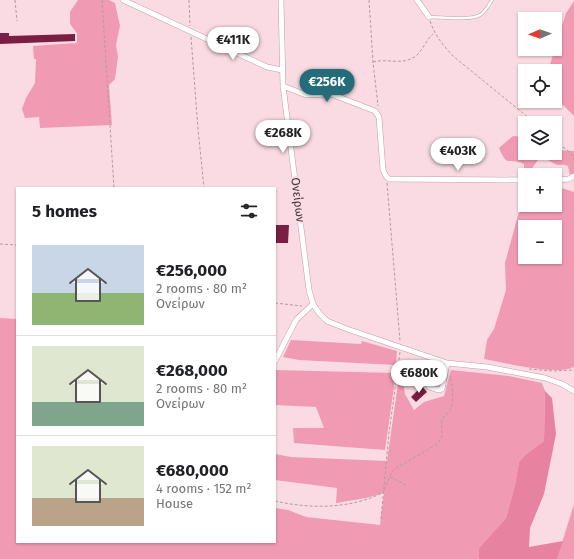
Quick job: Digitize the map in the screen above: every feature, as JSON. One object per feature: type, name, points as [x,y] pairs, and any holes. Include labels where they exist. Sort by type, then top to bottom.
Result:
[{"type":"street","points":[[123,0],[267,67],[282,70]]},
{"type":"street","name":"Ονείρων","points":[[281,0],[283,86],[309,290],[313,304]]},
{"type":"street","points":[[417,0],[429,17]]},
{"type":"street","points":[[283,86],[306,95],[325,94],[335,96],[375,111],[379,117],[383,170],[386,176],[390,179],[518,180]]},
{"type":"street","points":[[562,180],[569,179],[574,176]]},
{"type":"street","points":[[276,359],[296,320],[313,304],[319,313],[328,321],[347,330],[447,363],[545,378],[562,384],[574,391]]},
{"type":"street","points":[[429,387],[438,390],[442,389],[447,363]]},
{"type":"lane","points":[[429,17],[468,18],[476,16],[482,14],[492,0]]},
{"type":"path","points":[[15,0],[17,21]]},
{"type":"path","points":[[102,0],[114,187]]},
{"type":"path","points":[[189,0],[190,30],[204,187]]},
{"type":"path","points":[[369,0],[373,62],[379,117]]},
{"type":"path","points":[[429,17],[434,33],[442,45],[453,56],[526,116]]},
{"type":"path","points":[[373,62],[380,60],[406,62],[417,55],[434,33]]},
{"type":"path","points":[[562,146],[571,153],[574,159]]},
{"type":"path","points":[[0,244],[16,245]]},
{"type":"path","points":[[276,303],[298,305],[307,308]]},
{"type":"path","points":[[519,373],[531,368],[553,371],[574,370]]},
{"type":"path","points":[[276,501],[300,505],[349,504],[370,499],[383,492],[395,469],[437,444],[441,440],[443,433],[442,421],[452,406],[453,400],[450,376],[446,372]]},
{"type":"path","points":[[390,477],[406,485]]},
{"type":"shaded area","points":[[78,0],[109,0],[115,3],[120,26],[116,45],[118,57],[115,79],[109,85],[112,125],[40,128],[39,117],[25,118],[22,109],[26,98],[35,83],[36,59],[34,59],[33,46],[77,43],[77,33],[70,24],[70,12]]},
{"type":"shaded area","points":[[574,1],[574,116],[562,104],[562,64],[550,64],[553,56],[562,56],[562,26],[566,13]]},
{"type":"shaded area","points":[[513,136],[518,136],[518,160],[538,160],[532,168],[524,168],[524,164],[509,161],[504,158],[499,148]]},
{"type":"shaded area","points":[[562,150],[574,151],[574,173],[570,175],[568,166],[555,164],[548,160],[562,160]]},
{"type":"shaded area","points":[[562,188],[574,192],[574,367],[555,370],[543,369],[517,366],[484,359],[487,340],[494,329],[506,290],[505,263],[520,212],[562,212]]},
{"type":"shaded area","points":[[0,318],[16,319],[16,543],[276,543],[276,508],[288,510],[306,517],[380,525],[384,493],[366,498],[336,503],[337,488],[276,480],[276,454],[291,457],[387,461],[399,376],[402,377],[405,394],[414,410],[424,402],[444,396],[451,370],[509,376],[542,383],[545,391],[544,441],[525,455],[519,462],[515,485],[506,518],[479,548],[479,559],[0,559]]},
{"type":"shaded area","points":[[291,340],[361,344],[362,341],[397,351],[396,365],[299,360],[283,357]]},
{"type":"shaded area","points":[[276,370],[396,373],[385,450],[294,443],[293,428],[324,428],[316,407],[276,405]]},
{"type":"shaded area","points":[[545,391],[552,398],[556,434],[544,494],[530,528],[529,547],[563,541],[557,559],[479,559],[479,548],[506,518],[515,485],[519,462],[525,455],[544,441]]},
{"type":"shaded area","points":[[574,504],[574,559],[557,559]]},
{"type":"building","points":[[0,33],[9,33],[9,36],[75,34],[75,41],[0,44]]},
{"type":"building","points":[[276,225],[289,225],[288,243],[276,243]]},
{"type":"building","points":[[422,386],[427,392],[416,402],[411,397]]}]
